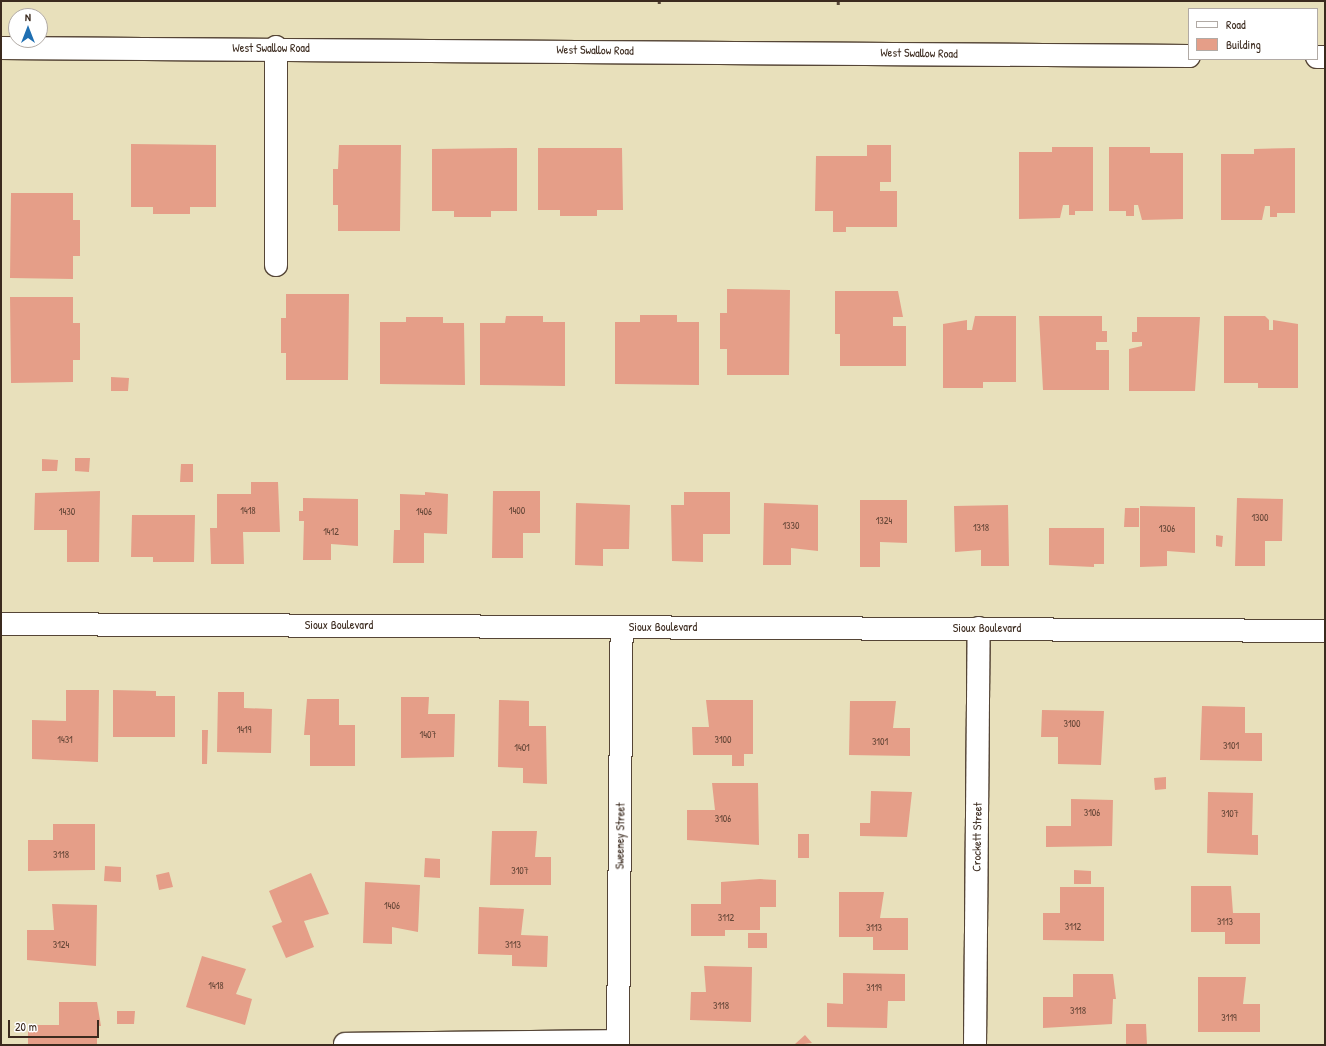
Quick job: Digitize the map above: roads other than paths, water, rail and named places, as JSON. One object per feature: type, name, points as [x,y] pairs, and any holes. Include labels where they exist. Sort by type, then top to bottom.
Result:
[{"type":"street","name":"West Swallow Road","points":[[1,48],[276,47],[1188,56]]},
{"type":"street","points":[[276,47],[276,266]]},
{"type":"street","name":"Sioux Boulevard","points":[[1,624],[1325,631]]},
{"type":"street","name":"Sweeney Street","points":[[618,1043],[622,627]]},
{"type":"street","name":"Crockett Street","points":[[975,1045],[979,628]]},
{"type":"street","points":[[345,1044],[618,1043]]}]
